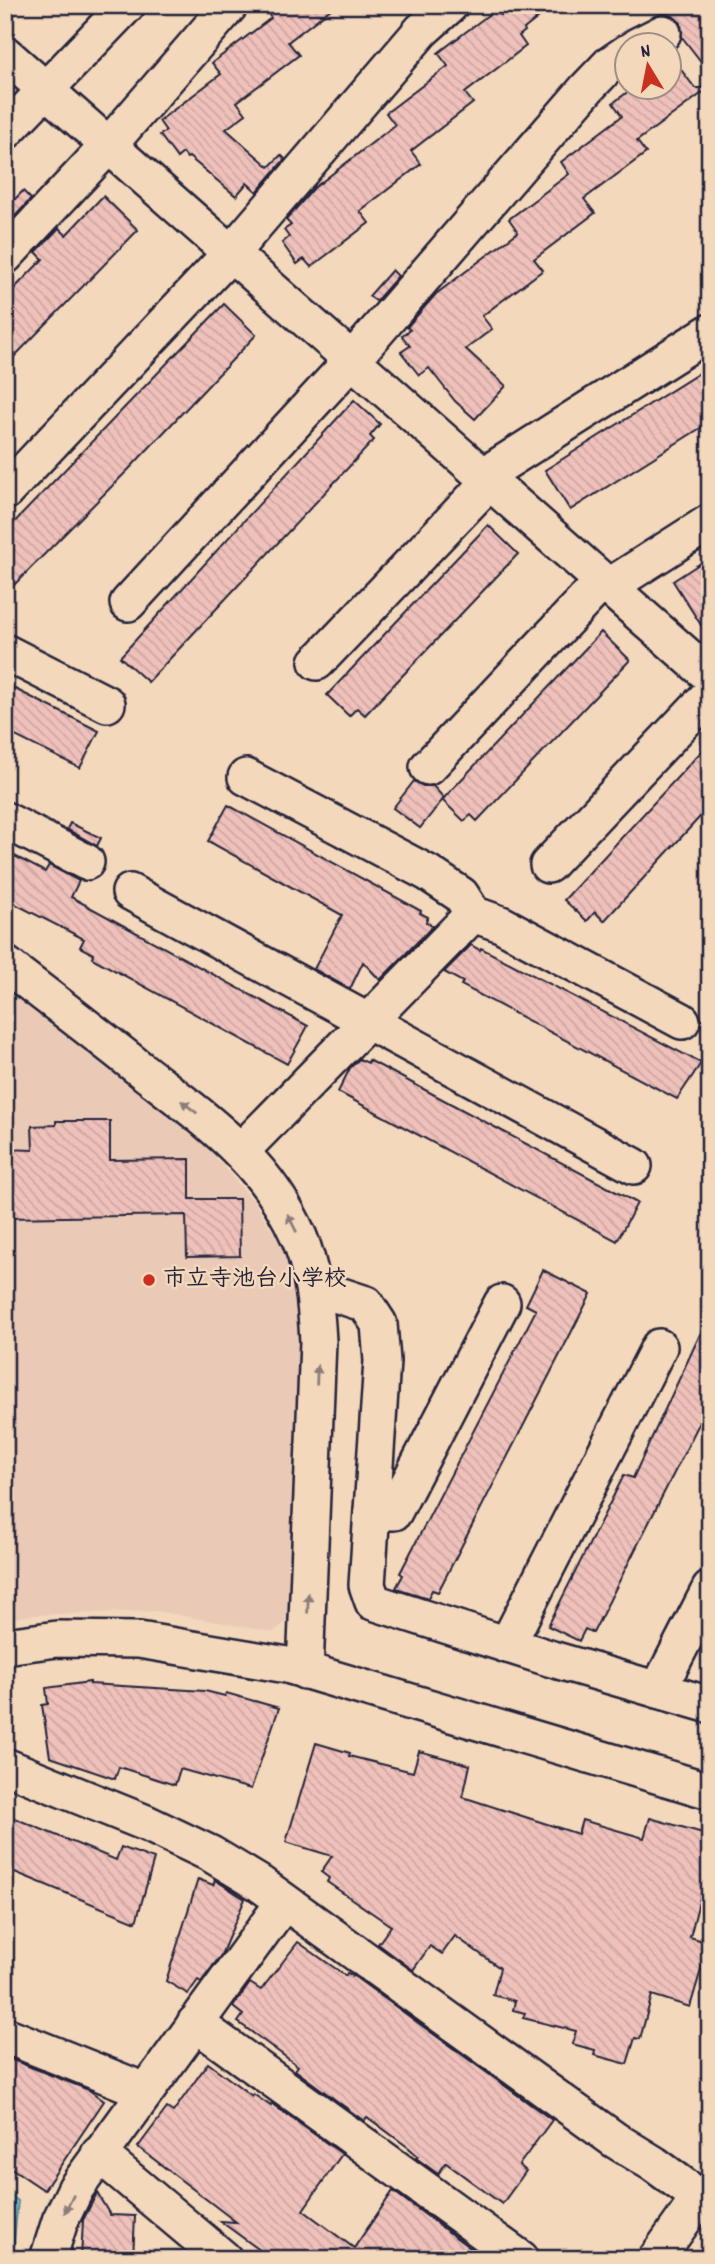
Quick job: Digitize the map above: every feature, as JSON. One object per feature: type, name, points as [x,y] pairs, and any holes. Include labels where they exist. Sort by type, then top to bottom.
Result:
[{"type":"street","points":[[5,132],[127,5]]},
{"type":"street","points":[[5,256],[108,146],[230,5]]},
{"type":"street","points":[[5,492],[231,253],[422,30],[450,5]]},
{"type":"street","points":[[5,54],[710,676]]},
{"type":"street","points":[[128,603],[352,360],[587,88],[614,62]]},
{"type":"street","points":[[317,662],[486,479],[710,332]]},
{"type":"street","points":[[428,767],[605,584],[710,522]]},
{"type":"street","points":[[5,652],[107,704]]},
{"type":"street","points":[[548,865],[710,694]]},
{"type":"street","points":[[246,777],[428,873],[461,895],[473,914],[501,924],[682,1021]]},
{"type":"street","points":[[5,820],[86,862]]},
{"type":"street","points":[[130,892],[634,1166]]},
{"type":"street","points":[[241,1151],[473,914]]},
{"type":"street","points":[[5,964],[241,1151],[279,1199],[299,1238],[314,1287],[318,1341],[305,1671]]},
{"type":"street","points":[[314,1287],[366,1304],[379,1324],[382,1361],[367,1585],[373,1602],[710,1705]]},
{"type":"street","points":[[372,1512],[394,1512],[502,1303]]},
{"type":"street","points":[[507,1645],[659,1347]]},
{"type":"street","points":[[658,1690],[710,1589]]},
{"type":"street","points":[[5,1646],[57,1639],[139,1640],[287,1665],[710,1791]]},
{"type":"street","points":[[5,1766],[146,1823],[211,1854],[259,1883],[615,2140],[705,2201],[656,2259]]},
{"type":"street","points":[[48,2259],[60,2221],[76,2188],[284,1902]]},
{"type":"street","points":[[195,2023],[521,2259]]},
{"type":"street","points":[[5,2035],[145,2091]]},
{"type":"street","points":[[99,2154],[218,2257]]},
{"type":"shaded area","name":"市立寺池台小学校","points":[[5,982],[140,1089],[204,1144],[255,1203],[283,1248],[303,1312],[293,1617],[273,1632],[156,1611],[33,1615],[5,1619]]},
{"type":"water","points":[[5,2191],[18,2201],[12,2259],[5,2259]]},
{"type":"building","points":[[262,5],[336,5],[288,42],[299,55],[237,102],[246,114],[226,129],[269,167],[281,155],[285,159],[257,192],[247,183],[236,196],[183,153],[177,158],[160,135],[166,131],[159,121],[221,74],[212,63],[271,18]]},
{"type":"building","points":[[514,5],[554,5],[519,36],[526,46],[465,93],[473,103],[411,151],[421,164],[360,211],[369,223],[311,267],[304,259],[297,264],[282,243],[289,237],[284,230],[291,225],[286,220],[314,188],[395,125],[386,113],[448,66],[438,53],[496,9],[501,15]]},
{"type":"building","points":[[657,5],[710,5],[710,73],[684,40],[681,23],[673,16],[663,13]]},
{"type":"building","points":[[684,74],[695,88],[709,88],[637,141],[646,153],[584,199],[595,213],[534,259],[543,270],[482,316],[492,329],[466,349],[506,386],[475,419],[455,401],[429,368],[419,375],[401,352],[410,346],[402,336],[410,330],[407,327],[436,294],[518,232],[509,219],[569,174],[561,162],[622,116],[613,103],[684,102]]},
{"type":"building","points":[[23,191],[31,199],[7,225],[5,209]]},
{"type":"building","points":[[103,196],[138,230],[5,366],[5,298],[43,259],[36,252],[59,228],[66,235]]},
{"type":"building","points":[[392,270],[398,276],[376,301],[369,296]]},
{"type":"building","points":[[224,304],[256,335],[5,594],[5,532]]},
{"type":"building","points":[[701,372],[710,387],[710,422],[570,510],[545,470]]},
{"type":"building","points":[[354,400],[380,424],[370,436],[374,440],[148,682],[120,657]]},
{"type":"building","points":[[488,525],[518,554],[365,715],[357,708],[349,716],[327,695]]},
{"type":"building","points":[[710,557],[710,639],[673,581]]},
{"type":"building","points":[[601,632],[630,660],[477,821],[471,815],[464,821],[442,800]]},
{"type":"building","points":[[5,684],[99,731],[80,768],[5,731]]},
{"type":"building","points":[[710,742],[710,806],[604,921],[595,912],[587,921],[564,900]]},
{"type":"building","points":[[414,781],[423,786],[433,786],[444,798],[420,828],[393,808]]},
{"type":"building","points":[[228,805],[421,911],[420,913],[428,917],[426,922],[433,926],[380,980],[363,962],[350,989],[314,969],[342,915],[208,841]]},
{"type":"building","points":[[70,823],[101,838],[97,846],[67,829]]},
{"type":"building","points":[[5,851],[45,872],[49,865],[79,881],[71,897],[308,1026],[287,1064],[92,958],[93,954],[80,947],[84,939],[5,899]]},
{"type":"building","points":[[471,945],[701,1063],[677,1099],[461,985],[463,982],[444,972]]},
{"type":"building","points":[[359,1059],[368,1063],[369,1060],[637,1203],[617,1241],[338,1092],[350,1068]]},
{"type":"building","points":[[56,1121],[110,1121],[110,1160],[190,1159],[190,1199],[239,1199],[240,1256],[187,1257],[186,1215],[5,1218],[5,1149],[33,1150],[32,1126],[56,1125]]},
{"type":"building","points":[[543,1270],[591,1294],[438,1592],[432,1590],[428,1598],[396,1588],[403,1575],[400,1573],[536,1310],[526,1305]]},
{"type":"building","points":[[710,1313],[710,1402],[593,1633],[585,1629],[579,1641],[548,1626],[624,1475],[633,1478]]},
{"type":"building","points":[[90,1682],[205,1691],[225,1696],[226,1693],[279,1708],[251,1789],[180,1769],[175,1785],[119,1767],[115,1779],[50,1757],[42,1705],[48,1704],[46,1688]]},
{"type":"building","points":[[316,1743],[350,1753],[349,1756],[413,1772],[419,1751],[470,1765],[463,1797],[578,1834],[582,1820],[644,1838],[650,1818],[710,1835],[710,1859],[690,1937],[709,1943],[690,2007],[652,1995],[640,2039],[635,2038],[627,2064],[594,2055],[595,2050],[572,2044],[576,2031],[523,2018],[525,2013],[513,2010],[515,2001],[493,1995],[500,1968],[455,1936],[442,1954],[430,1946],[413,1970],[378,1944],[391,1926],[327,1882],[329,1878],[321,1872],[332,1856],[286,1842]]},
{"type":"building","points":[[14,1818],[116,1860],[121,1847],[154,1859],[136,1922],[5,1868],[5,1819],[12,1821]]},
{"type":"building","points":[[198,1879],[213,1885],[215,1880],[245,1899],[221,1955],[201,1982],[198,1980],[188,1994],[166,1981]]},
{"type":"building","points":[[298,1942],[346,1976],[347,1973],[355,1977],[552,2120],[519,2165],[526,2171],[502,2204],[446,2163],[438,2174],[416,2158],[418,2156],[409,2148],[367,2117],[364,2121],[295,2070],[298,2066],[238,2022],[243,2015],[233,2007],[250,1983],[261,1990]]},
{"type":"building","points":[[5,2057],[89,2090],[104,2101],[44,2190],[5,2164]]},
{"type":"building","points":[[208,2063],[252,2096],[253,2094],[271,2106],[272,2104],[342,2154],[303,2210],[354,2248],[393,2191],[485,2259],[272,2259],[220,2221],[236,2222],[138,2147],[167,2108],[173,2112]]},
{"type":"building","points":[[97,2193],[110,2215],[135,2216],[133,2259],[81,2259],[83,2220]]},
{"type":"place","name":"市立寺池台小学校","points":[[149,1280]]}]
